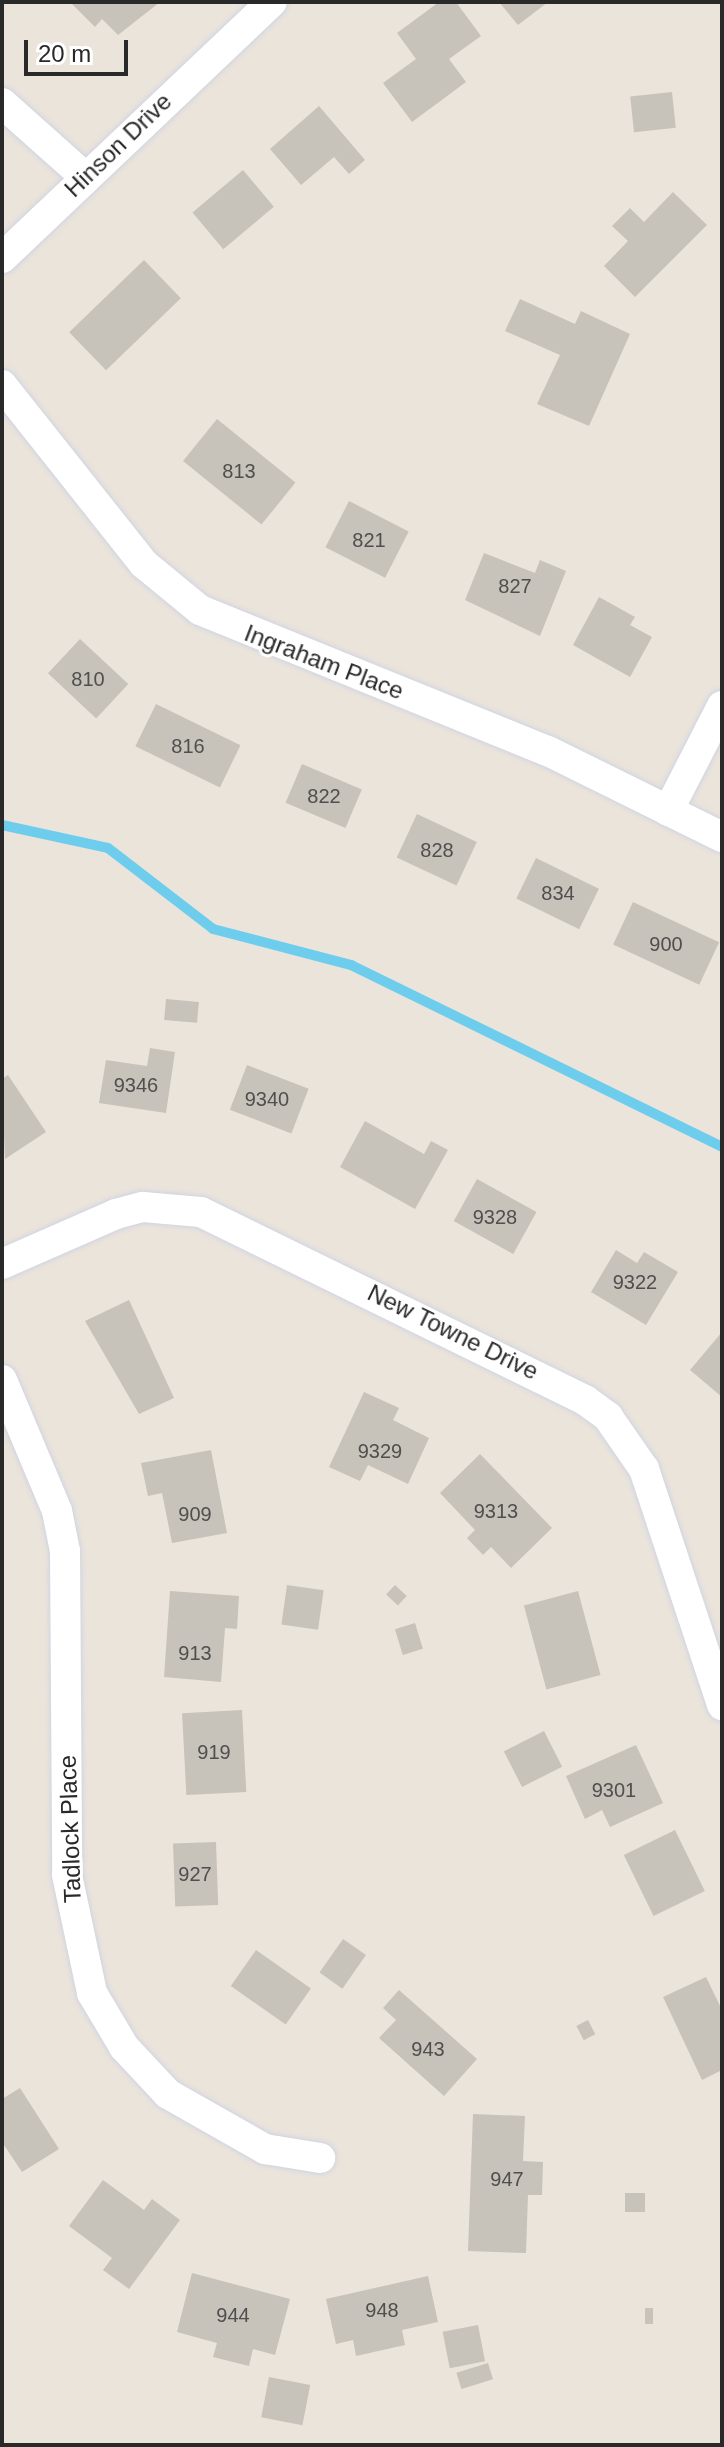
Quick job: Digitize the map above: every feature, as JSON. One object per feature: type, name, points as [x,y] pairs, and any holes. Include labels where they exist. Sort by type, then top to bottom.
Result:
[{"type":"street","name":"Hinson Drive","points":[[2,258],[272,2]]},
{"type":"street","points":[[2,103],[85,177]]},
{"type":"street","name":"Ingraham Place","points":[[2,385],[144,564],[200,610],[548,751],[722,837]]},
{"type":"street","points":[[668,811],[722,706]]},
{"type":"street","name":"New Towne Drive","points":[[2,1264],[116,1214],[143,1207],[201,1212],[585,1400],[608,1417],[644,1469],[722,1705]]},
{"type":"street","name":"Tadlock Place","points":[[2,1380],[57,1511],[65,1551],[67,1875],[92,1993],[124,2047],[168,2094],[265,2149],[320,2158]]},
{"type":"building","points":[[70,2],[160,2],[118,35],[102,19],[95,27]]},
{"type":"building","points":[[439,2],[456,2],[481,36],[449,59],[466,82],[412,122],[383,83],[416,59],[397,33]]},
{"type":"building","points":[[499,2],[548,2],[518,25]]},
{"type":"building","points":[[672,92],[676,128],[634,132],[630,96]]},
{"type":"building","points":[[319,106],[365,160],[349,174],[334,157],[301,185],[270,149]]},
{"type":"building","points":[[243,170],[274,207],[223,249],[192,212]]},
{"type":"building","points":[[673,192],[707,225],[635,297],[604,266],[628,241],[612,226],[630,208],[644,222]]},
{"type":"building","points":[[144,260],[181,298],[106,370],[69,332]]},
{"type":"building","points":[[520,299],[575,324],[581,311],[630,334],[589,426],[537,404],[560,355],[505,331]]},
{"type":"building","points":[[217,419],[295,483],[262,525],[183,461]]},
{"type":"building","points":[[349,501],[409,531],[385,578],[325,547]]},
{"type":"building","points":[[484,553],[535,573],[540,560],[566,571],[540,636],[465,600]]},
{"type":"building","points":[[599,597],[635,617],[630,625],[652,637],[630,677],[573,645]]},
{"type":"building","points":[[80,639],[128,684],[96,718],[48,673]]},
{"type":"building","points":[[156,704],[240,745],[220,787],[135,746]]},
{"type":"building","points":[[302,764],[362,789],[345,828],[286,803]]},
{"type":"building","points":[[417,814],[477,842],[457,885],[397,858]]},
{"type":"building","points":[[536,858],[599,889],[579,929],[516,898]]},
{"type":"building","points":[[633,902],[719,942],[699,985],[613,945]]},
{"type":"building","points":[[166,999],[199,1002],[197,1023],[164,1020]]},
{"type":"building","points":[[150,1048],[175,1052],[166,1113],[99,1103],[106,1060],[147,1066]]},
{"type":"building","points":[[247,1065],[309,1089],[291,1133],[230,1110]]},
{"type":"building","points":[[8,1075],[46,1132],[5,1159],[2,1079]]},
{"type":"building","points":[[365,1121],[424,1154],[431,1141],[448,1150],[415,1209],[340,1167]]},
{"type":"building","points":[[477,1179],[536,1212],[513,1254],[454,1221]]},
{"type":"building","points":[[616,1250],[637,1263],[644,1252],[678,1272],[646,1325],[591,1292]]},
{"type":"building","points":[[129,1300],[174,1398],[139,1414],[85,1321]]},
{"type":"building","points":[[722,1332],[722,1397],[690,1370]]},
{"type":"building","points":[[364,1392],[399,1408],[393,1420],[429,1438],[408,1484],[368,1465],[360,1481],[329,1467]]},
{"type":"building","points":[[211,1450],[227,1533],[172,1543],[162,1493],[148,1496],[141,1463]]},
{"type":"building","points":[[480,1454],[552,1528],[511,1568],[491,1547],[483,1555],[467,1538],[475,1530],[440,1493]]},
{"type":"building","points":[[287,1585],[324,1590],[318,1630],[281,1625]]},
{"type":"building","points":[[395,1585],[407,1596],[398,1605],[386,1595]]},
{"type":"building","points":[[170,1591],[239,1596],[237,1629],[225,1628],[221,1682],[164,1677]]},
{"type":"building","points":[[578,1591],[601,1675],[546,1690],[524,1605]]},
{"type":"building","points":[[415,1623],[423,1649],[403,1655],[395,1629]]},
{"type":"building","points":[[242,1710],[246,1792],[186,1795],[182,1713]]},
{"type":"building","points":[[544,1731],[562,1767],[522,1787],[504,1751]]},
{"type":"building","points":[[636,1745],[663,1803],[610,1827],[602,1810],[585,1819],[566,1776]]},
{"type":"building","points":[[675,1830],[705,1891],[654,1916],[624,1855]]},
{"type":"building","points":[[216,1842],[218,1905],[175,1906],[173,1844]]},
{"type":"building","points":[[343,1939],[366,1955],[342,1989],[319,1973]]},
{"type":"building","points":[[256,1950],[311,1988],[286,2024],[231,1986]]},
{"type":"building","points":[[706,1977],[722,2010],[722,2070],[702,2080],[663,1997]]},
{"type":"building","points":[[399,1990],[477,2059],[444,2096],[379,2038],[396,2020],[383,2008]]},
{"type":"building","points":[[588,2020],[595,2034],[584,2040],[576,2026]]},
{"type":"building","points":[[20,2088],[59,2149],[22,2172],[2,2142],[2,2099]]},
{"type":"building","points":[[473,2114],[525,2116],[523,2161],[543,2162],[542,2195],[528,2195],[526,2253],[468,2251]]},
{"type":"building","points":[[103,2180],[144,2210],[152,2199],[180,2220],[129,2289],[103,2270],[112,2258],[69,2226]]},
{"type":"building","points":[[625,2193],[645,2193],[645,2212],[625,2212]]},
{"type":"building","points":[[192,2273],[290,2299],[275,2355],[253,2349],[249,2366],[213,2357],[217,2343],[177,2332]]},
{"type":"building","points":[[428,2276],[438,2322],[402,2330],[405,2345],[356,2356],[353,2340],[336,2344],[326,2299]]},
{"type":"building","points":[[645,2308],[653,2308],[653,2324],[645,2324]]},
{"type":"building","points":[[478,2325],[485,2361],[450,2368],[443,2332]]},
{"type":"building","points":[[488,2363],[493,2379],[461,2389],[456,2373]]},
{"type":"building","points":[[269,2377],[310,2385],[302,2425],[261,2417]]},
{"type":"waterway","points":[[2,825],[108,848],[213,929],[351,965],[722,1147]]}]
